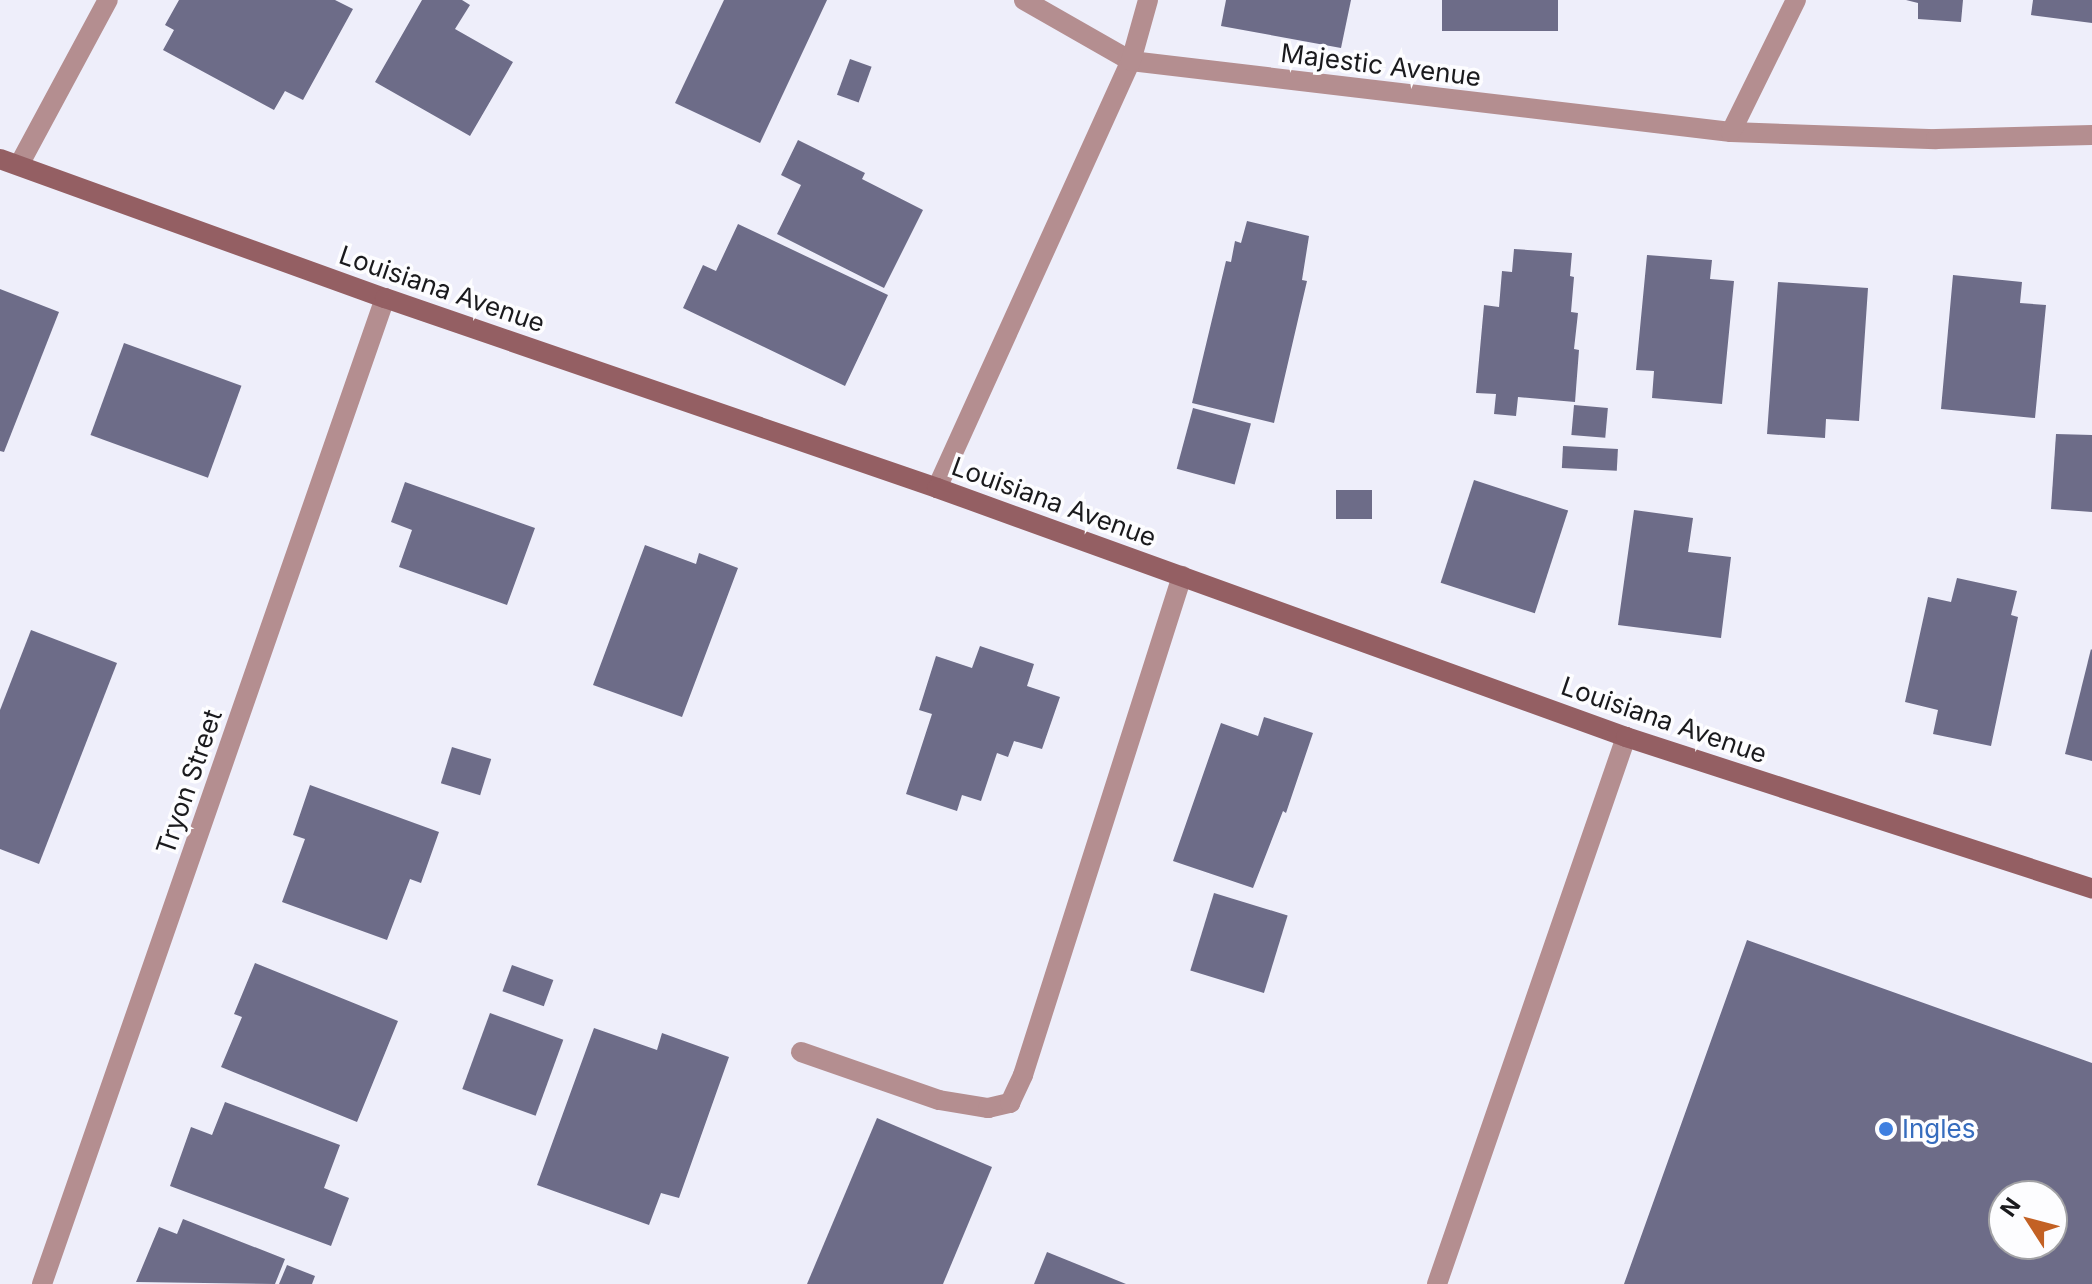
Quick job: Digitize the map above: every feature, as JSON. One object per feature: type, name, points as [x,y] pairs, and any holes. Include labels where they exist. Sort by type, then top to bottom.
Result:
[{"type":"street","points":[[9,162],[108,0]]},
{"type":"street","points":[[1024,0],[1131,61]]},
{"type":"street","points":[[937,488],[1131,61],[1148,0]]},
{"type":"street","points":[[1731,132],[1796,0]]},
{"type":"street","name":"Majestic Avenue","points":[[1131,61],[1731,132],[1936,139],[2092,135]]},
{"type":"street","name":"Louisiana Avenue","points":[[9,162],[385,298],[937,488],[1626,737],[2092,888]]},
{"type":"street","name":"Tryon Street","points":[[42,1284],[385,298]]},
{"type":"street","points":[[801,1052],[939,1100],[988,1108],[1010,1103],[1023,1075],[1182,576]]},
{"type":"street","points":[[1437,1284],[1626,737]]},
{"type":"building","points":[[179,0],[335,0],[353,9],[303,100],[285,91],[274,110],[163,50],[174,30],[165,25]]},
{"type":"building","points":[[422,0],[462,0],[470,5],[455,29],[513,62],[470,136],[375,82]]},
{"type":"building","points":[[724,0],[827,0],[760,143],[675,103]]},
{"type":"building","points":[[1226,0],[1351,0],[1341,48],[1221,26]]},
{"type":"building","points":[[1442,0],[1558,0],[1558,31],[1442,31]]},
{"type":"building","points":[[1906,0],[1963,0],[1961,22],[1918,19],[1918,3]]},
{"type":"building","points":[[2033,0],[2092,0],[2092,23],[2031,15]]},
{"type":"building","points":[[850,59],[872,67],[859,103],[837,95]]},
{"type":"building","points":[[798,140],[865,173],[862,179],[923,210],[884,288],[777,234],[801,185],[781,175]]},
{"type":"building","points":[[1247,221],[1309,236],[1302,280],[1307,281],[1274,423],[1192,403],[1226,261],[1231,262],[1235,241],[1241,243]]},
{"type":"building","points":[[738,224],[888,295],[845,386],[683,308],[703,265],[716,271]]},
{"type":"building","points":[[1514,249],[1572,253],[1570,276],[1574,277],[1571,312],[1578,313],[1574,349],[1579,350],[1575,402],[1518,397],[1516,416],[1494,414],[1496,394],[1476,393],[1484,305],[1499,307],[1502,271],[1512,272]]},
{"type":"building","points":[[1647,255],[1712,260],[1710,279],[1734,281],[1722,404],[1652,398],[1654,371],[1636,370]]},
{"type":"building","points":[[1953,275],[2022,282],[2020,303],[2046,305],[2035,418],[1941,409]]},
{"type":"building","points":[[1778,282],[1868,288],[1859,421],[1826,419],[1825,438],[1767,434]]},
{"type":"building","points":[[0,289],[59,312],[4,452],[0,451]]},
{"type":"building","points":[[124,343],[241,386],[208,478],[90,435]]},
{"type":"building","points":[[1574,405],[1608,408],[1605,438],[1571,435]]},
{"type":"building","points":[[1193,408],[1251,424],[1235,484],[1177,469]]},
{"type":"building","points":[[2056,434],[2092,435],[2092,512],[2051,509]]},
{"type":"building","points":[[1563,446],[1618,449],[1617,471],[1562,468]]},
{"type":"building","points":[[1474,480],[1568,511],[1535,613],[1441,583]]},
{"type":"building","points":[[405,482],[535,528],[507,605],[399,567],[412,530],[391,522]]},
{"type":"building","points":[[1336,490],[1372,490],[1372,519],[1336,519]]},
{"type":"building","points":[[1634,510],[1693,518],[1688,552],[1731,557],[1721,638],[1618,625]]},
{"type":"building","points":[[645,545],[696,564],[699,553],[738,568],[682,717],[593,685]]},
{"type":"building","points":[[1957,578],[2017,591],[2011,615],[2018,617],[1991,746],[1933,734],[1938,710],[1905,702],[1928,597],[1951,602]]},
{"type":"building","points":[[31,630],[117,663],[39,864],[0,849],[0,710]]},
{"type":"building","points":[[980,646],[1034,664],[1027,686],[1060,697],[1042,749],[1014,741],[1008,757],[997,753],[981,801],[962,795],[957,811],[906,794],[932,714],[919,710],[936,656],[972,668]]},
{"type":"building","points":[[2092,650],[2092,761],[2065,754]]},
{"type":"building","points":[[1264,717],[1313,733],[1286,813],[1283,811],[1253,888],[1173,861],[1221,723],[1258,736]]},
{"type":"building","points":[[452,747],[491,759],[480,795],[441,783]]},
{"type":"building","points":[[310,785],[439,832],[421,883],[410,879],[387,940],[282,902],[305,839],[293,835]]},
{"type":"building","points":[[1214,893],[1288,916],[1264,993],[1190,970]]},
{"type":"building","name":"Ingles","points":[[1747,940],[2092,1063],[2092,1284],[1624,1284]]},
{"type":"building","points":[[255,963],[398,1021],[357,1122],[221,1067],[242,1017],[234,1014]]},
{"type":"building","points":[[512,965],[553,980],[544,1006],[502,991]]},
{"type":"building","points":[[490,1013],[563,1040],[536,1116],[462,1089]]},
{"type":"building","points":[[594,1028],[657,1050],[662,1033],[729,1057],[679,1198],[661,1193],[649,1225],[537,1185]]},
{"type":"building","points":[[225,1102],[340,1145],[324,1188],[349,1198],[331,1246],[170,1186],[191,1127],[212,1135]]},
{"type":"building","points":[[877,1118],[992,1167],[943,1284],[807,1284]]},
{"type":"building","points":[[183,1219],[285,1259],[275,1284],[136,1282],[159,1227],[177,1234]]},
{"type":"building","points":[[1047,1252],[1126,1284],[1034,1284]]},
{"type":"building","points":[[287,1265],[315,1276],[312,1284],[279,1284]]},
{"type":"place","name":"Ingles","points":[[1886,1129]]}]
